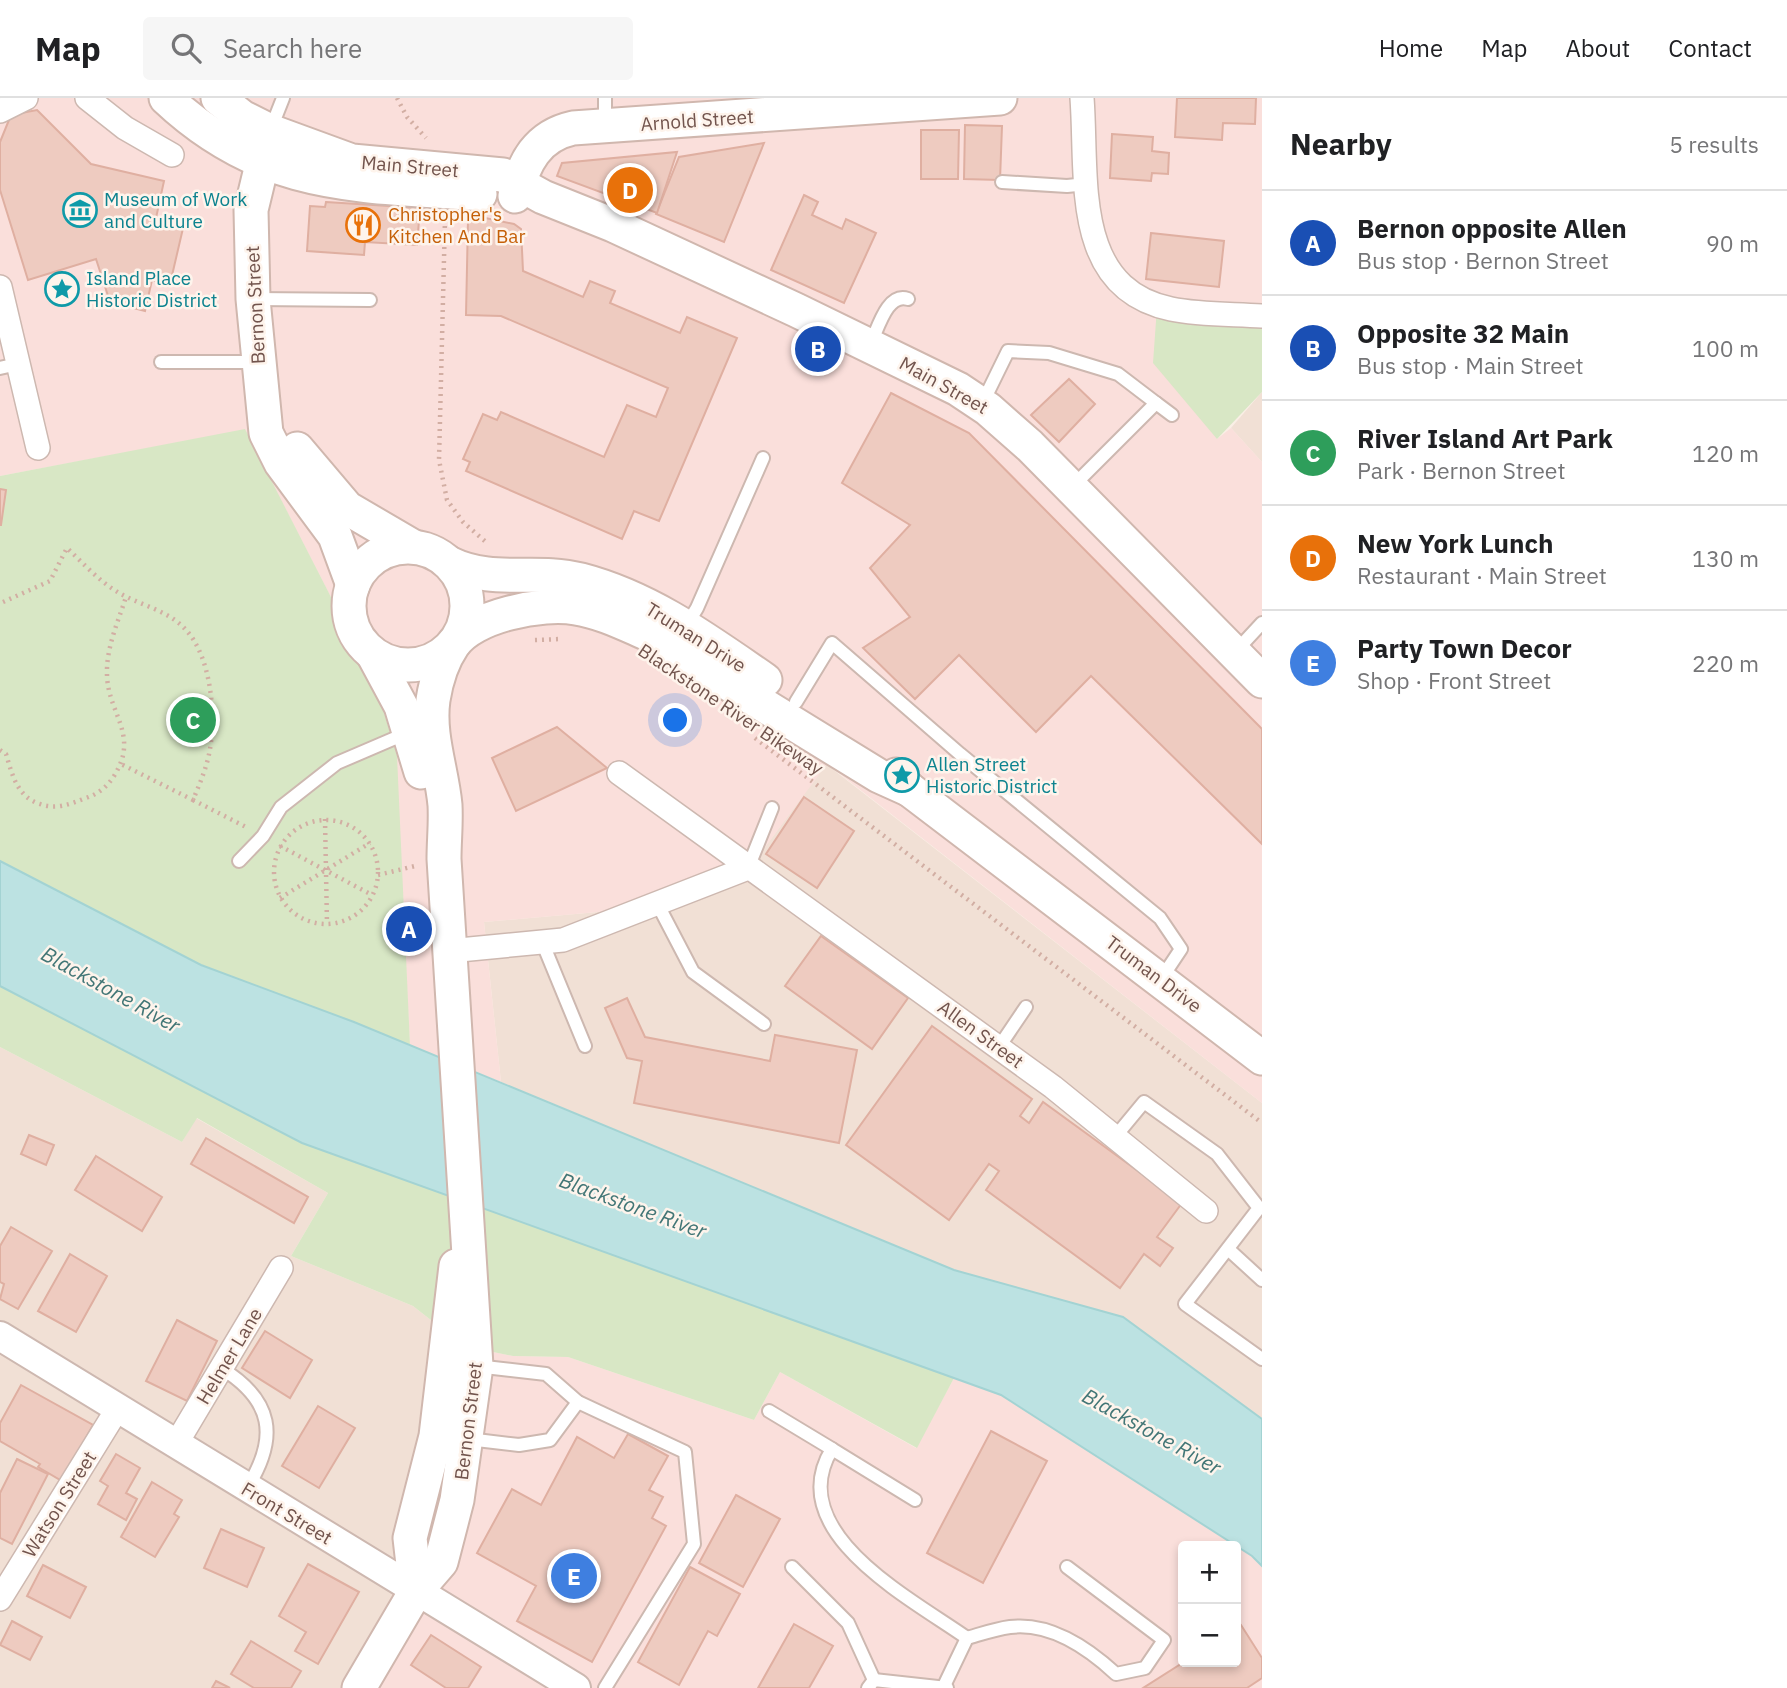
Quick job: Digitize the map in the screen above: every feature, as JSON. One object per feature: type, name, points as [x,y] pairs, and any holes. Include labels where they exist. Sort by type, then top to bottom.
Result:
[{"type":"main road","name":"Main Street","points":[[166,98],[231,148],[264,164],[326,182],[443,181],[491,172],[517,189],[613,225],[870,346],[982,405],[1007,425],[1071,488],[1262,681]]},
{"type":"main road","name":"Main Street","points":[[218,98],[242,117],[270,131],[352,161],[443,181]]},
{"type":"main road","name":"Arnold Street","points":[[517,189],[530,155],[545,139],[605,112],[1000,98]]},
{"type":"main road","name":"Bernon Street","points":[[270,131],[251,210],[257,362],[266,433],[281,463],[335,536],[353,585]]},
{"type":"main road","name":"Bernon Street","points":[[263,397],[308,465],[348,508],[412,546]]},
{"type":"main road","points":[[412,546],[432,551],[449,563],[461,582],[467,605],[461,633],[454,643],[442,654],[412,665],[397,664],[373,654],[355,633],[351,622],[349,609],[353,585],[359,572],[382,552],[412,546]]},
{"type":"main road","name":"Truman Drive","points":[[449,563],[471,572],[509,577],[541,574],[580,580],[652,607],[686,626],[885,764],[910,790],[1262,1058]]},
{"type":"main road","name":"Truman Drive","points":[[454,643],[474,629],[520,610],[541,606],[575,608],[612,618],[646,634],[879,776],[910,790]]},
{"type":"main road","name":"Bernon Street","points":[[359,1688],[416,1591],[441,1562],[457,1500],[468,1439],[464,1198],[444,859],[445,807],[433,727],[433,701],[438,676],[454,643]]},
{"type":"main road","name":"Bernon Street","points":[[373,654],[411,732],[444,859]]},
{"type":"main road","name":"Bernon Street","points":[[416,1591],[410,1538],[436,1436],[466,1348]]},
{"type":"street","points":[[0,111],[26,98]]},
{"type":"street","points":[[87,98],[125,128],[172,155]]},
{"type":"street","points":[[1082,98],[1087,184],[1094,242],[1107,271],[1124,290],[1143,301],[1170,309],[1262,316]]},
{"type":"street","points":[[0,287],[9,366],[38,447]]},
{"type":"street","name":"Allen Street","points":[[619,773],[999,1047],[1206,1211]]},
{"type":"street","points":[[449,951],[543,944],[588,932],[748,867]]},
{"type":"street","name":"Helmer Lane","points":[[176,1444],[281,1268]]},
{"type":"street","name":"Front Street","points":[[0,1336],[576,1688]]},
{"type":"street","name":"Watson Street","points":[[0,1599],[118,1408]]},
{"type":"lane","points":[[270,131],[283,98]]},
{"type":"lane","points":[[1002,182],[1067,186],[1087,184]]},
{"type":"lane","points":[[870,346],[892,301],[900,297],[908,299]]},
{"type":"lane","points":[[253,299],[370,300]]},
{"type":"lane","points":[[982,405],[1008,351],[1054,354],[1114,372],[1127,378],[1172,415]]},
{"type":"lane","points":[[161,362],[257,362]]},
{"type":"lane","points":[[1071,488],[1156,403]]},
{"type":"lane","points":[[686,626],[699,604],[763,458]]},
{"type":"lane","points":[[1234,653],[1262,623]]},
{"type":"lane","points":[[796,702],[832,643],[960,754],[1160,918],[1181,949],[1161,980]]},
{"type":"lane","points":[[240,861],[263,836],[281,807],[337,763],[411,732]]},
{"type":"lane","points":[[748,867],[772,808]]},
{"type":"lane","points":[[658,905],[693,972],[764,1024]]},
{"type":"lane","points":[[543,944],[585,1046]]},
{"type":"lane","points":[[999,1047],[1026,1007]]},
{"type":"lane","points":[[1115,1138],[1144,1102],[1217,1154],[1259,1208],[1185,1304],[1262,1359]]},
{"type":"lane","points":[[1228,1249],[1262,1280]]},
{"type":"lane","points":[[466,1348],[546,1374],[578,1402],[685,1452],[694,1544],[605,1688]]},
{"type":"lane","points":[[221,1368],[250,1389],[265,1419],[268,1432],[265,1453],[247,1489]]},
{"type":"lane","points":[[468,1439],[519,1445],[550,1440],[578,1402]]},
{"type":"lane","points":[[769,1411],[915,1500]]},
{"type":"lane","points":[[832,1449],[824,1463],[819,1486],[823,1512],[856,1559],[967,1638],[1012,1627],[1048,1631],[1091,1651],[1116,1674],[1145,1668],[1164,1640],[1067,1567]]},
{"type":"lane","points":[[792,1567],[848,1623],[871,1684],[945,1688],[967,1638]]},
{"type":"path","points":[[397,98],[407,117],[433,145],[443,181],[439,460],[447,500],[463,522],[491,546],[509,577]]},
{"type":"path","points":[[3,602],[50,581],[68,548],[126,597],[161,612],[186,629],[199,650],[207,683],[212,728],[205,772],[193,800]]},
{"type":"path","points":[[0,750],[6,754],[15,783],[30,801],[51,808],[94,795],[110,782],[121,764],[125,736],[108,690],[106,673],[109,648],[126,597]]},
{"type":"path","points":[[520,610],[527,633],[534,639],[570,638]]},
{"type":"path","name":"Blackstone River Bikeway","points":[[752,736],[954,886],[1262,1123]]},
{"type":"path","points":[[121,764],[263,836]]},
{"type":"path","points":[[325,819],[327,924]]},
{"type":"path","points":[[325,819],[343,822],[359,831],[370,843],[377,858],[378,875],[372,895],[354,916],[327,924],[306,921],[292,912],[280,898],[274,872],[280,846],[292,832],[307,822],[325,819]]},
{"type":"path","points":[[280,898],[370,843]]},
{"type":"path","points":[[280,846],[372,895]]},
{"type":"path","points":[[378,875],[444,859]]},
{"type":"shaded area","points":[[0,98],[1262,98],[1262,319],[1217,439],[1231,428],[1262,462],[1262,1103],[827,764],[745,874],[609,911],[484,922],[501,1082],[410,1045],[406,970],[375,683],[245,430],[0,476]]},
{"type":"shaded area","points":[[1262,392],[1262,462],[1231,428]]},
{"type":"shaded area","points":[[826,764],[1262,1103],[1262,1419],[1123,1317],[954,1270],[501,1082],[484,922],[609,911],[745,874]]},
{"type":"shaded area","points":[[0,1047],[182,1142],[196,1118],[328,1193],[291,1256],[413,1306],[464,1346],[456,1438],[418,1572],[349,1688],[0,1688]]},
{"type":"shaded area","points":[[464,1346],[513,1356],[568,1357],[754,1420],[780,1372],[916,1448],[954,1378],[1001,1395],[1229,1541],[1178,1541],[1178,1667],[1241,1667],[1241,1549],[1262,1566],[1262,1688],[349,1688],[418,1572],[456,1438]]},
{"type":"green space","points":[[1157,307],[1262,319],[1262,392],[1217,439],[1153,363]]},
{"type":"green space","points":[[245,429],[375,683],[397,756],[410,1045],[201,965],[0,861],[0,476]]},
{"type":"green space","points":[[0,985],[302,1143],[954,1378],[917,1448],[780,1372],[754,1420],[568,1357],[513,1356],[464,1346],[413,1306],[291,1256],[328,1193],[197,1118],[182,1142],[0,1047]]},
{"type":"water","name":"Blackstone River","points":[[0,861],[201,965],[354,1022],[954,1270],[1123,1317],[1262,1419],[1262,1566],[1241,1549],[1241,1541],[1229,1541],[1001,1395],[302,1143],[0,986]]},
{"type":"building","points":[[1177,98],[1256,98],[1255,124],[1223,123],[1222,140],[1175,137]]},
{"type":"building","points":[[37,110],[91,164],[164,181],[156,218],[184,224],[170,284],[152,280],[145,311],[110,302],[96,259],[28,280],[0,190],[0,142],[11,115]]},
{"type":"building","points":[[965,125],[1002,126],[1000,180],[964,179]]},
{"type":"building","points":[[921,130],[959,130],[958,179],[921,179]]},
{"type":"building","points":[[1112,134],[1153,137],[1152,151],[1169,153],[1168,174],[1152,173],[1151,181],[1110,178]]},
{"type":"building","points":[[764,143],[724,242],[656,214],[679,157]]},
{"type":"building","points":[[677,152],[657,213],[557,176],[562,163]]},
{"type":"building","points":[[804,195],[818,202],[812,215],[842,229],[846,219],[876,233],[844,303],[771,270]]},
{"type":"building","name":"Christopher's Kitchen And Bar","points":[[326,202],[420,208],[417,245],[365,242],[364,255],[307,251],[310,206],[325,207]]},
{"type":"building","points":[[476,216],[514,224],[521,229],[523,271],[583,297],[590,281],[615,291],[610,303],[680,333],[687,317],[737,338],[659,521],[634,511],[622,539],[466,471],[470,462],[463,459],[483,414],[497,420],[501,412],[604,457],[627,405],[656,417],[668,388],[501,316],[466,315],[468,220]]},
{"type":"building","points":[[1151,233],[1224,241],[1219,287],[1146,279]]},
{"type":"building","points":[[1069,379],[1095,404],[1059,442],[1031,415]]},
{"type":"building","points":[[891,393],[969,433],[1262,729],[1262,844],[1091,676],[1036,732],[959,655],[915,699],[863,648],[910,617],[870,568],[910,525],[842,483]]},
{"type":"building","points":[[0,489],[6,490],[1,525],[0,525]]},
{"type":"building","points":[[557,727],[607,768],[516,811],[492,758]]},
{"type":"building","points":[[804,797],[854,831],[817,888],[766,854]]},
{"type":"building","points":[[821,936],[908,998],[872,1049],[785,986]]},
{"type":"building","points":[[627,998],[645,1037],[770,1061],[775,1035],[857,1050],[839,1143],[634,1103],[642,1061],[627,1058],[605,1008]]},
{"type":"building","points":[[932,1026],[1032,1099],[1020,1116],[1029,1123],[1043,1102],[1182,1203],[1157,1237],[1173,1248],[1160,1266],[1144,1254],[1120,1288],[986,1190],[999,1171],[989,1164],[949,1220],[846,1145]]},
{"type":"building","points":[[29,1135],[54,1145],[46,1165],[21,1154]]},
{"type":"building","points":[[206,1138],[308,1197],[294,1223],[191,1164]]},
{"type":"building","points":[[96,1156],[162,1197],[142,1231],[75,1190]]},
{"type":"building","points":[[11,1227],[52,1251],[18,1309],[0,1299],[4,1284],[0,1282],[0,1246]]},
{"type":"building","points":[[70,1254],[107,1276],[76,1332],[38,1311]]},
{"type":"building","points":[[177,1320],[217,1341],[187,1401],[146,1381]]},
{"type":"building","points":[[265,1331],[312,1360],[290,1398],[242,1368]]},
{"type":"building","points":[[21,1385],[93,1425],[62,1481],[38,1467],[40,1464],[0,1441],[0,1423]]},
{"type":"building","points":[[318,1406],[355,1428],[319,1488],[282,1466]]},
{"type":"building","points":[[991,1431],[1047,1461],[983,1583],[927,1553]]},
{"type":"building","points":[[628,1434],[668,1456],[649,1490],[663,1497],[652,1518],[666,1526],[592,1662],[517,1621],[536,1586],[477,1553],[512,1489],[541,1505],[577,1437],[614,1458]]},
{"type":"building","points":[[116,1454],[140,1468],[126,1493],[137,1499],[126,1520],[98,1504],[108,1486],[100,1481]]},
{"type":"building","points":[[17,1459],[48,1474],[12,1544],[0,1538],[0,1493]]},
{"type":"building","points":[[152,1482],[182,1500],[174,1514],[179,1517],[155,1557],[121,1537]]},
{"type":"building","points":[[736,1495],[780,1519],[743,1587],[699,1563]]},
{"type":"building","points":[[221,1529],[264,1548],[247,1587],[204,1568]]},
{"type":"building","points":[[308,1564],[359,1592],[318,1664],[295,1651],[306,1632],[279,1616]]},
{"type":"building","points":[[43,1565],[86,1587],[70,1618],[27,1596]]},
{"type":"building","points":[[690,1567],[740,1594],[717,1636],[708,1631],[679,1685],[638,1662]]},
{"type":"building","points":[[12,1621],[42,1637],[30,1660],[0,1645]]},
{"type":"building","points":[[794,1624],[833,1646],[809,1688],[758,1688]]},
{"type":"building","points":[[1241,1625],[1262,1658],[1262,1678],[1247,1688],[1143,1688],[1178,1666],[1241,1667]]},
{"type":"building","points":[[431,1635],[481,1667],[468,1688],[446,1688],[411,1665]]},
{"type":"building","points":[[251,1641],[301,1671],[291,1688],[254,1688],[231,1674]]},
{"type":"building","points":[[216,1681],[230,1688],[212,1688]]},
{"type":"place","name":"New York Lunch","points":[[630,190]]},
{"type":"place","name":"Museum of Work and Culture","points":[[80,210]]},
{"type":"place","name":"Christopher's Kitchen And Bar","points":[[363,225]]},
{"type":"place","name":"Island Place Historic District","points":[[62,289]]},
{"type":"place","name":"Opposite 32 Main","points":[[818,349]]},
{"type":"place","name":"River Island Art Park","points":[[193,720]]},
{"type":"place","name":"Allen Street Historic District","points":[[902,775]]},
{"type":"place","name":"Bernon opposite Allen","points":[[409,929]]},
{"type":"place","name":"Party Town Decor","points":[[574,1576]]}]
